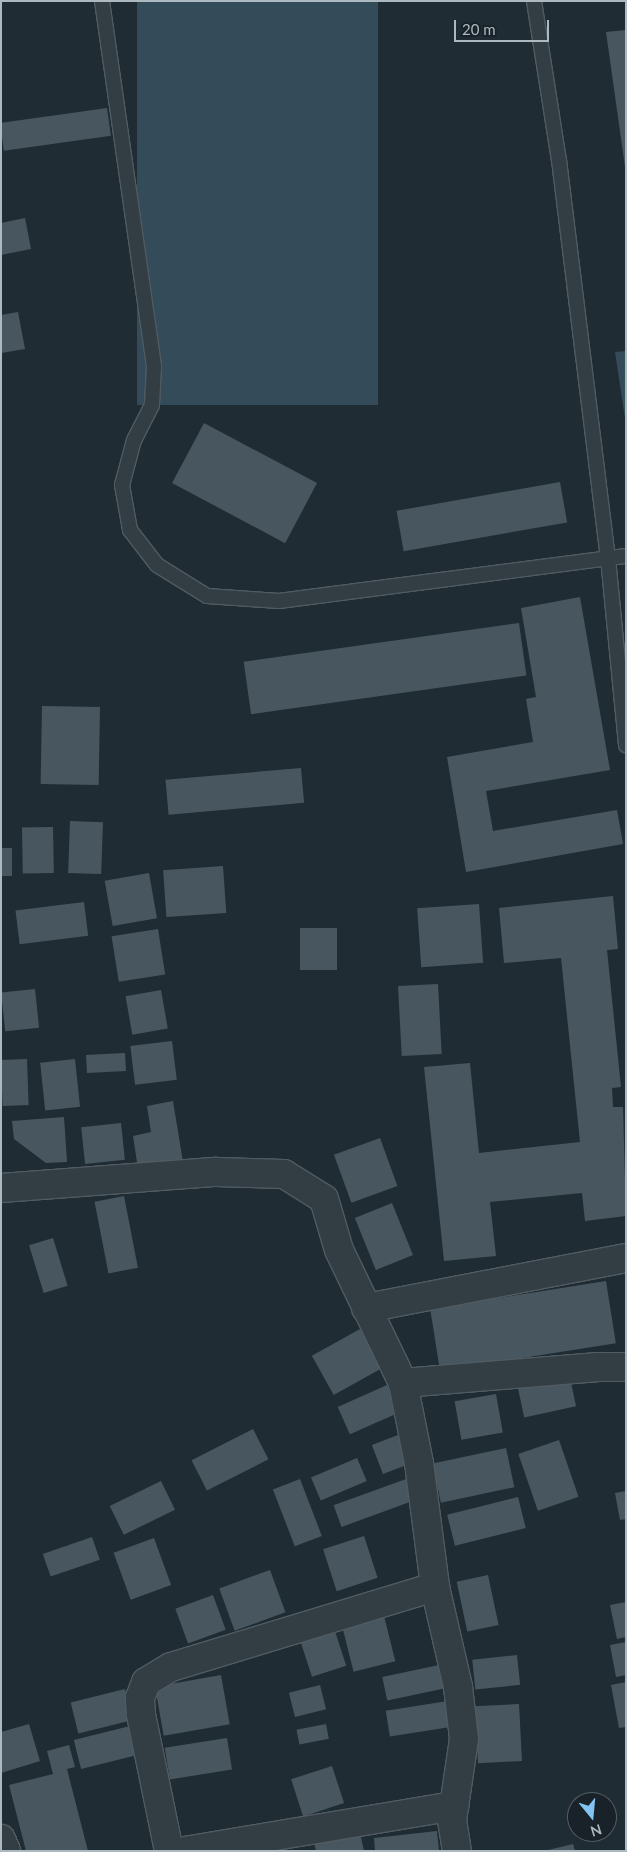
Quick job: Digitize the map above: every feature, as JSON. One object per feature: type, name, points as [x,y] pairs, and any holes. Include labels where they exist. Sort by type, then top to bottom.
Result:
[{"type":"street","points":[[1,1188],[216,1172],[284,1174],[324,1199],[340,1250],[403,1384],[419,1463],[435,1588],[458,1687],[464,1739],[452,1820],[457,1851]]},
{"type":"street","points":[[366,1308],[626,1258]]},
{"type":"street","points":[[403,1384],[598,1367],[626,1368]]},
{"type":"street","points":[[169,1851],[141,1714],[140,1698],[146,1682],[171,1667],[435,1588]]},
{"type":"street","points":[[185,1851],[454,1806]]},
{"type":"street","points":[[1,1839],[6,1851]]},
{"type":"lane","points":[[102,1],[154,366],[152,405],[134,440],[122,485],[130,530],[157,565],[207,596],[279,600],[626,556]]},
{"type":"lane","points":[[534,1],[559,160],[608,558],[626,745]]},
{"type":"water","points":[[137,1],[378,1],[378,405],[137,405]]},
{"type":"water","points":[[626,351],[626,425],[615,352]]},
{"type":"building","points":[[626,30],[626,167],[625,167],[606,32]]},
{"type":"building","points":[[107,108],[111,136],[4,151],[1,123]]},
{"type":"building","points":[[25,218],[31,249],[1,255],[1,223]]},
{"type":"building","points":[[18,312],[25,349],[1,353],[1,315]]},
{"type":"building","points":[[204,423],[317,483],[285,543],[172,483]]},
{"type":"building","points":[[560,482],[567,522],[404,551],[397,511]]},
{"type":"building","points":[[580,597],[610,770],[486,791],[493,831],[617,810],[623,844],[466,872],[447,757],[533,742],[526,699],[536,697],[521,608]]},
{"type":"building","points":[[519,623],[526,675],[251,714],[244,662]]},
{"type":"building","points":[[42,706],[100,707],[99,785],[41,784]]},
{"type":"building","points":[[301,768],[304,803],[169,815],[166,780]]},
{"type":"building","points":[[70,821],[103,822],[101,874],[68,873]]},
{"type":"building","points":[[53,827],[54,873],[23,874],[22,828]]},
{"type":"building","points":[[1,848],[12,848],[12,876],[1,876]]},
{"type":"building","points":[[223,866],[226,913],[166,917],[163,870]]},
{"type":"building","points":[[149,873],[157,918],[113,926],[105,881]]},
{"type":"building","points":[[613,896],[618,949],[607,950],[621,1087],[612,1088],[613,1107],[623,1107],[626,1216],[585,1221],[582,1193],[490,1202],[496,1256],[444,1261],[424,1067],[470,1063],[479,1153],[580,1142],[561,958],[504,963],[499,908]]},
{"type":"building","points":[[84,902],[88,936],[20,944],[16,910]]},
{"type":"building","points":[[479,904],[483,963],[421,967],[417,908]]},
{"type":"building","points":[[300,928],[337,928],[337,970],[300,970]]},
{"type":"building","points":[[158,929],[165,974],[119,982],[112,936]]},
{"type":"building","points":[[438,984],[442,1054],[402,1056],[398,986]]},
{"type":"building","points":[[35,989],[39,1028],[5,1031],[1,993]]},
{"type":"building","points":[[161,990],[168,1028],[132,1035],[126,996]]},
{"type":"building","points":[[172,1041],[177,1080],[135,1085],[130,1046]]},
{"type":"building","points":[[125,1053],[126,1071],[87,1073],[86,1055]]},
{"type":"building","points":[[27,1059],[29,1105],[3,1106],[1,1060]]},
{"type":"building","points":[[75,1059],[80,1107],[45,1110],[40,1063]]},
{"type":"building","points":[[173,1101],[183,1162],[138,1169],[133,1136],[151,1132],[147,1106]]},
{"type":"building","points":[[64,1117],[67,1162],[46,1163],[14,1139],[12,1121]]},
{"type":"building","points":[[121,1123],[125,1160],[85,1164],[81,1127]]},
{"type":"building","points":[[380,1138],[397,1186],[351,1203],[334,1155]]},
{"type":"building","points":[[124,1196],[138,1268],[108,1273],[95,1202]]},
{"type":"building","points":[[392,1203],[413,1255],[376,1270],[355,1218]]},
{"type":"building","points":[[53,1238],[68,1286],[44,1293],[29,1245]]},
{"type":"building","points":[[606,1281],[616,1343],[440,1371],[430,1309]]},
{"type":"building","points":[[360,1329],[382,1368],[334,1395],[312,1356]]},
{"type":"building","points":[[570,1378],[576,1406],[524,1417],[518,1389]]},
{"type":"building","points":[[387,1385],[399,1412],[350,1434],[338,1407]]},
{"type":"building","points":[[496,1394],[503,1432],[461,1440],[455,1401]]},
{"type":"building","points":[[253,1429],[268,1459],[207,1491],[192,1460]]},
{"type":"building","points":[[398,1435],[409,1464],[383,1474],[372,1445]]},
{"type":"building","points":[[559,1440],[579,1497],[538,1511],[518,1454]]},
{"type":"building","points":[[506,1448],[514,1487],[441,1503],[433,1464]]},
{"type":"building","points":[[357,1458],[367,1481],[321,1501],[311,1478]]},
{"type":"building","points":[[300,1479],[322,1536],[295,1546],[273,1489]]},
{"type":"building","points":[[406,1479],[414,1501],[342,1527],[334,1505]]},
{"type":"building","points":[[161,1481],[175,1510],[124,1535],[110,1506]]},
{"type":"building","points":[[626,1491],[626,1519],[620,1520],[615,1493]]},
{"type":"building","points":[[518,1497],[526,1528],[455,1546],[447,1515]]},
{"type":"building","points":[[364,1536],[378,1578],[337,1591],[323,1549]]},
{"type":"building","points":[[92,1537],[100,1560],[51,1577],[43,1554]]},
{"type":"building","points":[[154,1538],[171,1585],[131,1600],[114,1553]]},
{"type":"building","points":[[270,1570],[285,1612],[235,1631],[219,1588]]},
{"type":"building","points":[[488,1575],[499,1625],[467,1632],[457,1582]]},
{"type":"building","points":[[213,1595],[226,1630],[188,1643],[175,1609]]},
{"type":"building","points":[[626,1602],[626,1637],[617,1639],[610,1605]]},
{"type":"building","points":[[382,1608],[395,1661],[354,1672],[340,1618]]},
{"type":"building","points":[[332,1622],[346,1666],[312,1677],[298,1633]]},
{"type":"building","points":[[626,1642],[626,1675],[616,1677],[610,1645]]},
{"type":"building","points":[[517,1655],[520,1685],[475,1690],[472,1660]]},
{"type":"building","points":[[439,1665],[444,1688],[387,1701],[382,1677]]},
{"type":"building","points":[[221,1675],[230,1724],[164,1736],[155,1687]]},
{"type":"building","points":[[626,1682],[626,1727],[619,1728],[611,1685]]},
{"type":"building","points":[[320,1685],[326,1709],[295,1717],[289,1693]]},
{"type":"building","points":[[125,1689],[133,1720],[78,1734],[71,1703]]},
{"type":"building","points":[[448,1701],[452,1727],[390,1737],[386,1711]]},
{"type":"building","points":[[519,1704],[522,1761],[478,1763],[475,1706]]},
{"type":"building","points":[[29,1724],[40,1761],[1,1773],[1,1732]]},
{"type":"building","points":[[326,1724],[329,1739],[299,1744],[297,1730]]},
{"type":"building","points":[[134,1725],[141,1754],[81,1769],[74,1740]]},
{"type":"building","points":[[227,1738],[232,1770],[170,1779],[165,1748]]},
{"type":"building","points":[[69,1745],[75,1767],[67,1769],[88,1851],[26,1851],[9,1785],[53,1774],[47,1751]]},
{"type":"building","points":[[332,1766],[344,1803],[303,1816],[291,1779]]},
{"type":"building","points":[[359,1828],[364,1851],[316,1851],[313,1838]]},
{"type":"building","points":[[437,1831],[439,1851],[375,1851],[374,1838]]},
{"type":"building","points":[[573,1844],[575,1851],[548,1850]]}]
